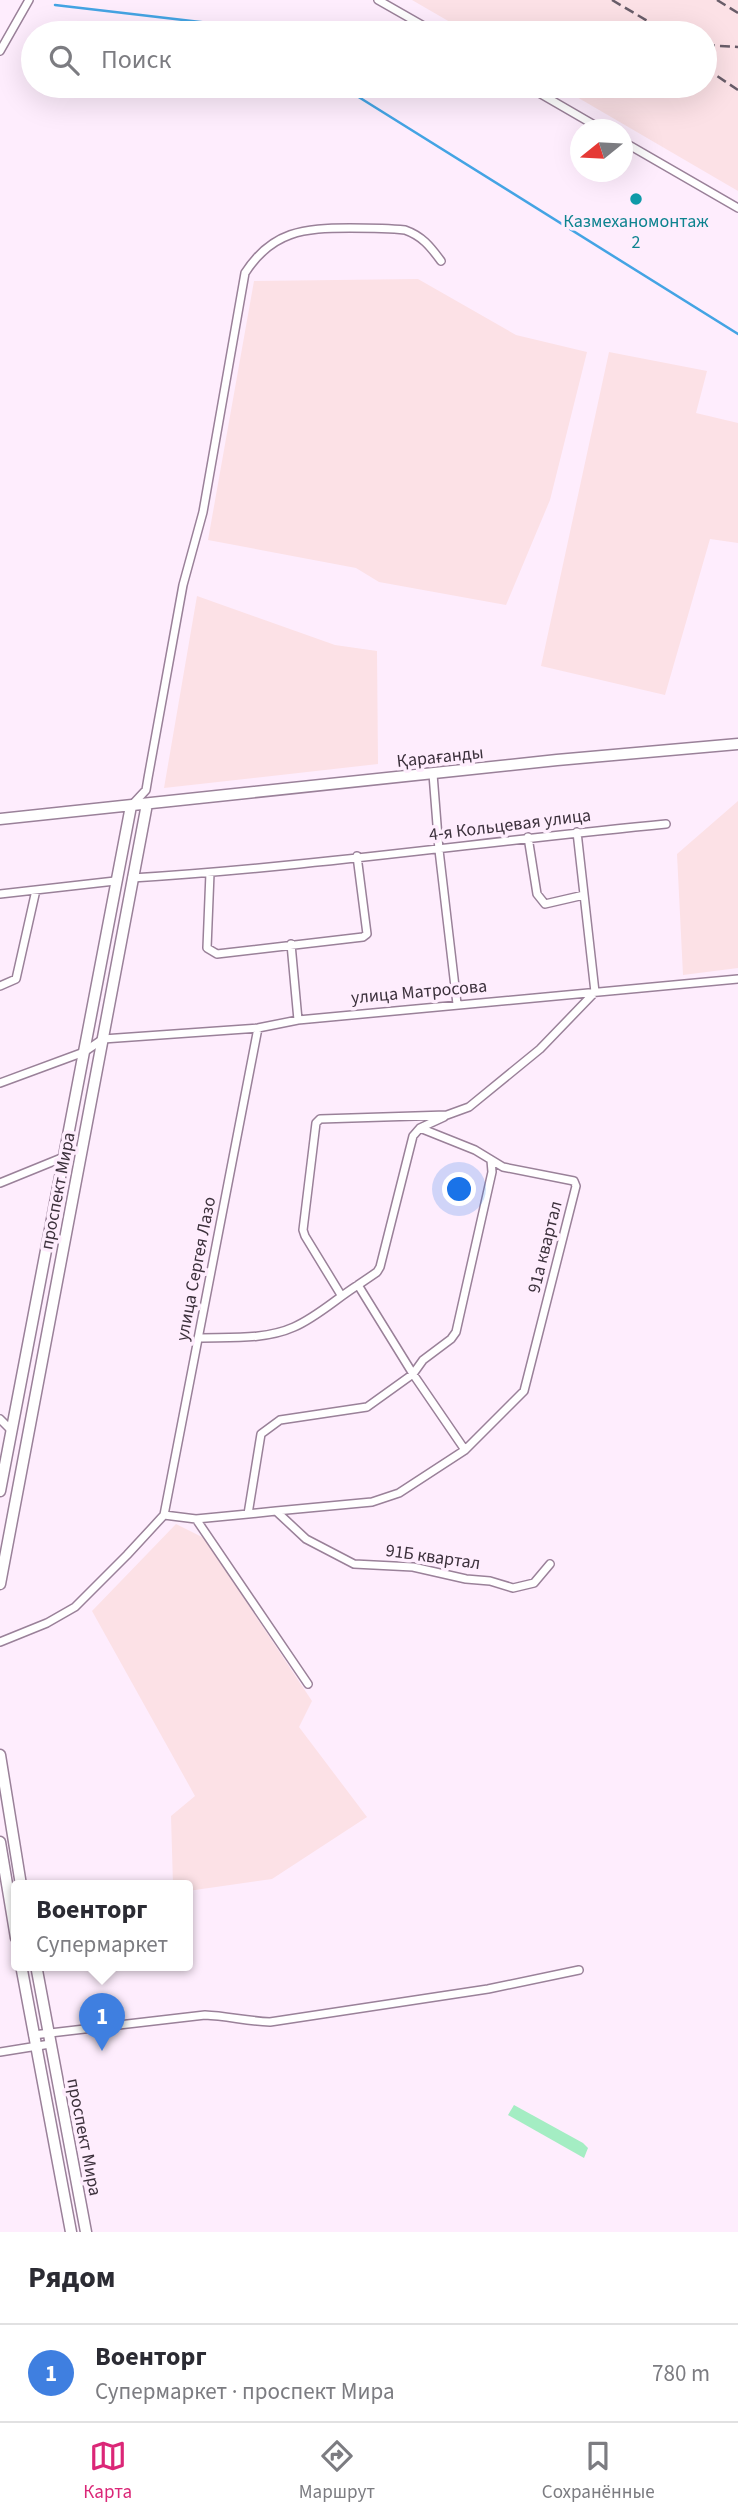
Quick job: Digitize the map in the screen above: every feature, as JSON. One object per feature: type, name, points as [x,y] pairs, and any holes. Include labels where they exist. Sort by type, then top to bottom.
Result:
[{"type":"main road","name":"Қарағанды","points":[[0,819],[738,744]]},
{"type":"main road","name":"проспект Мира","points":[[0,1584],[146,804]]},
{"type":"main road","name":"проспект Мира","points":[[0,1491],[131,806]]},
{"type":"main road","points":[[0,1755],[20,1880]]},
{"type":"main road","points":[[0,1842],[11,1908]]},
{"type":"main road","name":"проспект Мира","points":[[22,1971],[71,2232]]},
{"type":"main road","name":"проспект Мира","points":[[37,1971],[86,2232]]},
{"type":"street","points":[[0,51],[29,0]]},
{"type":"street","points":[[378,0],[415,21]]},
{"type":"street","points":[[548,98],[584,119]]},
{"type":"street","points":[[633,147],[738,208]]},
{"type":"street","points":[[146,804],[146,790],[183,585],[203,512],[245,273],[265,249],[282,237],[313,228],[405,230],[417,234],[427,242],[441,261]]},
{"type":"street","points":[[433,774],[457,1004]]},
{"type":"street","points":[[131,806],[146,790]]},
{"type":"street","name":"4-я Кольцевая улица","points":[[132,878],[210,873],[357,856],[439,850],[528,837],[666,824]]},
{"type":"street","points":[[198,1338],[256,1336],[282,1332],[303,1323],[377,1272],[413,1136],[420,1128],[469,1107],[501,1082],[540,1049],[595,992],[577,832]]},
{"type":"street","points":[[528,837],[540,900],[545,904],[584,895]]},
{"type":"street","points":[[210,873],[207,948],[217,954],[363,937],[367,934],[357,856]]},
{"type":"street","points":[[0,894],[116,881]]},
{"type":"street","points":[[0,985],[16,979],[36,890]]},
{"type":"street","points":[[291,944],[298,1020]]},
{"type":"street","name":"улица Матросова","points":[[103,1039],[258,1028],[298,1020],[738,979]]},
{"type":"street","name":"улица Сергея Лазо","points":[[164,1515],[258,1028]]},
{"type":"street","points":[[0,1083],[84,1052],[103,1039]]},
{"type":"street","points":[[341,1295],[303,1230],[316,1123],[320,1119],[447,1115]]},
{"type":"street","points":[[248,1514],[261,1434],[279,1420],[367,1407],[413,1374],[423,1360],[451,1339],[456,1332],[492,1172],[491,1160],[462,1144],[420,1128]]},
{"type":"street","points":[[0,1183],[64,1157]]},
{"type":"street","name":"91а квартал","points":[[465,1450],[524,1391],[576,1186],[574,1181],[518,1171],[491,1160]]},
{"type":"street","points":[[0,1643],[47,1623],[75,1607],[164,1515],[196,1518],[372,1502],[399,1493],[465,1450],[413,1374],[358,1285]]},
{"type":"street","points":[[0,1419],[12,1431]]},
{"type":"street","name":"91Б квартал","points":[[276,1511],[306,1539],[354,1564],[413,1567],[466,1579],[490,1581],[513,1588],[534,1583],[550,1564]]},
{"type":"street","points":[[196,1518],[308,1684]]},
{"type":"street","points":[[0,2052],[35,2047],[49,2039],[205,2015],[270,2022],[488,1989],[579,1970]]},
{"type":"street","points":[[33,2035],[49,2039]]},
{"type":"shaded area","points":[[412,0],[738,0],[738,191],[633,130],[633,119],[615,119],[579,98],[717,98],[717,21],[448,21]]},
{"type":"shaded area","points":[[418,279],[516,335],[587,352],[550,500],[506,605],[379,582],[356,568],[208,540],[254,281]]},
{"type":"shaded area","points":[[609,352],[707,371],[696,413],[738,423],[738,543],[710,539],[665,695],[541,666]]},
{"type":"shaded area","points":[[197,596],[335,645],[377,651],[378,764],[164,788]]},
{"type":"shaded area","points":[[738,801],[738,968],[683,975],[677,854]]},
{"type":"shaded area","points":[[176,1524],[204,1538],[312,1701],[299,1727],[367,1817],[272,1879],[193,1890],[193,1880],[173,1880],[171,1816],[195,1796],[92,1611]]},
{"type":"green space","points":[[514,2105],[583,2143],[588,2148],[584,2158],[508,2115]]},
{"type":"waterway","points":[[55,5],[192,21]]},
{"type":"waterway","points":[[360,98],[738,334]]},
{"type":"railway","points":[[612,0],[648,21]]},
{"type":"railway","points":[[717,0],[738,13]]},
{"type":"railway","points":[[717,46],[738,47]]},
{"type":"railway","points":[[717,76],[738,90]]},
{"type":"place","name":"Казмеханомонтаж 2","points":[[636,199]]},
{"type":"place","name":"Военторг","points":[[102,2051]]}]
